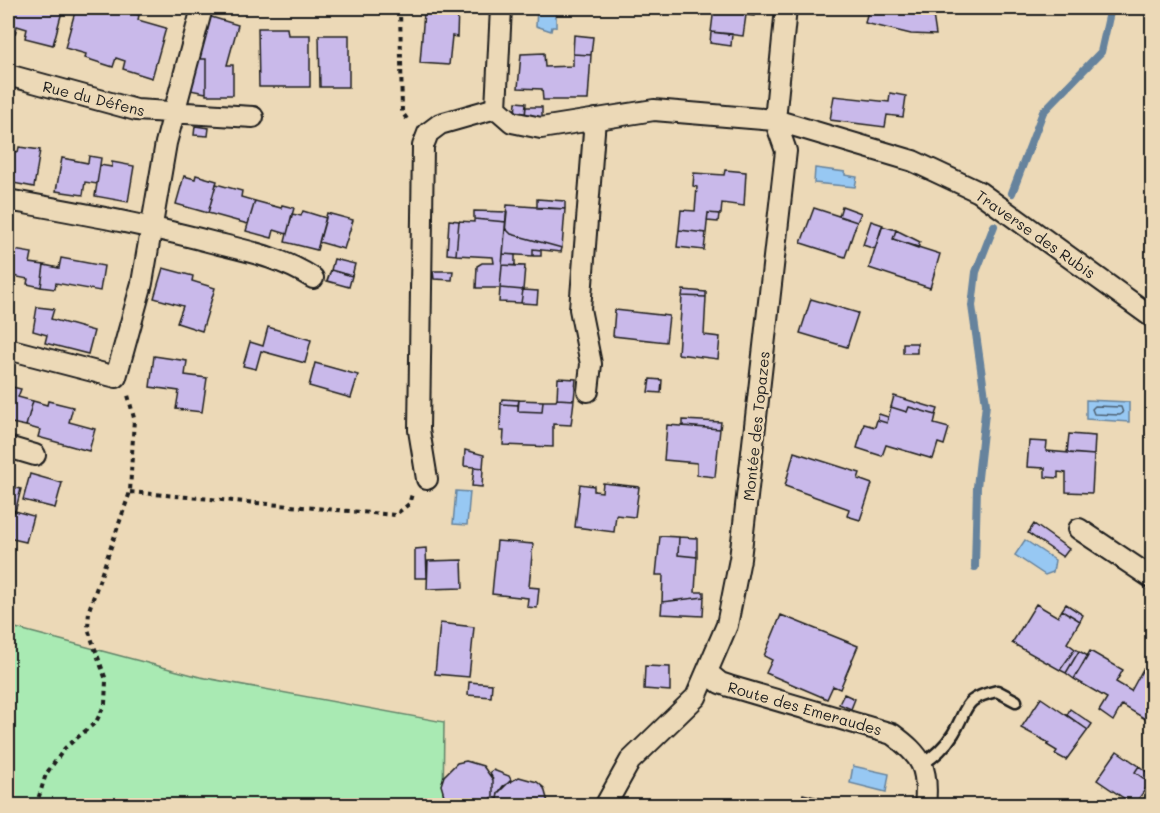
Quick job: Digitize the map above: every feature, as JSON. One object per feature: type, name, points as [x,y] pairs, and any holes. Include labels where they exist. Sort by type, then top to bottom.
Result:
[{"type":"street","points":[[8,349],[116,377],[142,283],[166,143],[202,8]]},
{"type":"street","points":[[420,481],[423,146],[428,133],[440,124],[496,108],[501,8]]},
{"type":"street","name":"Montée des Topazes","points":[[605,806],[616,781],[630,761],[696,697],[727,626],[746,511],[786,151],[775,120],[786,8]]},
{"type":"street","name":"Rue du Défens","points":[[8,75],[136,111],[253,117]]},
{"type":"street","name":"Traverse des Rubis","points":[[496,108],[512,123],[541,128],[654,110],[775,120],[913,161],[979,192],[1152,317]]},
{"type":"street","points":[[588,392],[591,364],[580,309],[595,119]]},
{"type":"street","points":[[8,200],[152,226],[274,258],[298,268],[313,278]]},
{"type":"street","points":[[8,447],[35,455]]},
{"type":"street","points":[[1079,529],[1152,578]]},
{"type":"street","name":"Route des Emeraudes","points":[[708,673],[720,683],[729,686],[892,734],[911,748],[924,764]]},
{"type":"street","points":[[924,764],[927,787],[925,806]]},
{"type":"lane","points":[[924,764],[942,749],[954,732],[964,708],[979,695],[997,691],[1017,701]]},
{"type":"path","points":[[400,8],[402,112],[412,126],[428,133]]},
{"type":"path","points":[[36,806],[46,774],[65,748],[96,722],[105,704],[106,681],[88,629],[89,610],[130,492],[134,418],[128,394],[116,377]]},
{"type":"path","points":[[130,492],[395,515],[409,504],[420,481]]},
{"type":"green space","points":[[8,626],[200,677],[444,722],[443,805],[8,805]]},
{"type":"water","points":[[537,8],[556,8],[556,27],[552,27],[551,31],[536,26]]},
{"type":"water","points":[[815,168],[845,172],[845,175],[857,177],[855,187],[814,183]]},
{"type":"water","points":[[1086,400],[1129,402],[1129,422],[1086,419]]},
{"type":"water","points":[[456,491],[470,492],[467,525],[453,524]]},
{"type":"water","points":[[1025,540],[1055,560],[1053,572],[1045,575],[1015,555]]},
{"type":"water","points":[[853,766],[889,774],[886,792],[850,783]]},
{"type":"building","points":[[8,8],[63,8],[53,45],[25,38],[27,29],[17,26],[15,34],[8,32]]},
{"type":"building","points":[[76,8],[128,8],[128,12],[139,15],[138,20],[166,28],[152,78],[123,69],[125,61],[116,58],[113,67],[85,58],[86,54],[65,48]]},
{"type":"building","points":[[407,8],[458,8],[457,37],[452,36],[449,65],[420,63],[424,12],[407,12]]},
{"type":"building","points":[[714,8],[747,8],[743,36],[711,32]]},
{"type":"building","points":[[747,8],[755,8],[754,16],[746,15]]},
{"type":"building","points":[[857,8],[912,10],[912,8],[932,8],[936,35],[911,34],[865,23],[868,10]]},
{"type":"building","points":[[208,16],[238,25],[227,65],[233,65],[233,95],[206,95],[206,59],[195,59]]},
{"type":"building","points":[[258,28],[287,28],[288,35],[310,35],[310,87],[259,87]]},
{"type":"building","points":[[711,32],[732,34],[731,46],[710,43]]},
{"type":"building","points":[[319,35],[349,35],[349,87],[320,87]]},
{"type":"building","points":[[574,35],[593,37],[591,55],[573,54]]},
{"type":"building","points":[[544,53],[545,67],[573,66],[573,54],[591,55],[588,100],[543,100],[542,89],[518,88],[521,54]]},
{"type":"building","points":[[195,59],[206,59],[206,93],[190,90]]},
{"type":"building","points":[[890,93],[906,96],[903,117],[887,115],[885,127],[830,120],[834,96],[889,102]]},
{"type":"building","points":[[516,102],[526,103],[525,116],[515,116]]},
{"type":"building","points":[[526,107],[542,107],[542,117],[525,116]]},
{"type":"building","points":[[195,126],[209,128],[208,136],[194,135]]},
{"type":"building","points":[[19,147],[40,150],[34,187],[8,182],[8,150],[18,152]]},
{"type":"building","points":[[89,156],[101,158],[97,184],[85,182],[83,195],[56,191],[62,158],[88,163]]},
{"type":"building","points":[[112,162],[134,166],[128,202],[95,196],[100,165],[112,167]]},
{"type":"building","points":[[725,170],[746,172],[744,206],[722,203],[721,214],[708,213],[706,233],[679,230],[681,210],[695,211],[697,187],[693,186],[694,173],[724,175]]},
{"type":"building","points":[[196,175],[217,181],[208,213],[176,204],[184,176],[195,179]]},
{"type":"building","points":[[216,184],[242,191],[241,197],[255,201],[248,224],[208,213]]},
{"type":"building","points":[[537,199],[565,201],[565,209],[537,208]]},
{"type":"building","points":[[255,201],[281,208],[282,205],[294,208],[287,234],[274,230],[272,238],[246,231]]},
{"type":"building","points":[[507,205],[565,209],[562,248],[511,234],[505,228]]},
{"type":"building","points":[[842,206],[861,213],[857,222],[839,216]]},
{"type":"building","points":[[814,208],[857,222],[845,257],[801,243]]},
{"type":"building","points":[[303,211],[326,218],[317,250],[285,242],[292,214],[301,216]]},
{"type":"building","points":[[474,211],[507,212],[506,222],[474,219]]},
{"type":"building","points":[[327,213],[353,220],[344,249],[319,242]]},
{"type":"building","points":[[708,213],[719,214],[718,222],[707,221]]},
{"type":"building","points":[[474,219],[506,222],[500,288],[476,288],[477,266],[482,263],[494,263],[493,257],[456,255],[459,221],[474,222]]},
{"type":"building","points":[[449,220],[459,221],[456,255],[447,254]]},
{"type":"building","points":[[871,221],[883,225],[875,249],[863,245]]},
{"type":"building","points":[[882,226],[896,230],[893,239],[940,254],[930,288],[869,268]]},
{"type":"building","points":[[505,228],[511,234],[562,248],[561,252],[533,249],[533,256],[503,254]]},
{"type":"building","points":[[679,230],[706,233],[704,250],[677,247]]},
{"type":"building","points":[[896,230],[920,242],[918,248],[893,239]]},
{"type":"building","points":[[8,249],[32,253],[30,263],[44,265],[41,287],[27,284],[28,279],[8,275]]},
{"type":"building","points":[[533,249],[541,250],[541,256],[533,256]]},
{"type":"building","points":[[503,254],[515,255],[515,266],[502,265]]},
{"type":"building","points":[[61,258],[104,266],[100,291],[56,283],[55,289],[41,287],[44,265],[59,268]]},
{"type":"building","points":[[334,259],[355,264],[352,276],[331,270]]},
{"type":"building","points":[[502,265],[525,266],[523,290],[500,288]]},
{"type":"building","points":[[163,268],[193,276],[192,281],[215,288],[202,331],[177,323],[183,306],[154,298]]},
{"type":"building","points":[[331,270],[352,276],[349,287],[327,281]]},
{"type":"building","points":[[433,271],[453,271],[452,280],[434,279]]},
{"type":"building","points":[[500,288],[523,290],[521,303],[499,302]]},
{"type":"building","points":[[523,290],[538,291],[537,304],[521,303]]},
{"type":"building","points":[[683,290],[706,292],[706,297],[682,296]]},
{"type":"building","points":[[682,296],[706,297],[704,335],[720,337],[718,359],[678,354]]},
{"type":"building","points":[[811,299],[858,313],[847,347],[800,333]]},
{"type":"building","points":[[8,304],[13,306],[8,326]]},
{"type":"building","points":[[37,307],[54,309],[51,319],[94,331],[88,354],[45,343],[47,335],[33,331]]},
{"type":"building","points":[[615,310],[669,316],[666,342],[613,336]]},
{"type":"building","points":[[268,327],[311,340],[305,363],[261,351],[256,369],[243,366],[250,342],[263,346]]},
{"type":"building","points":[[903,343],[917,343],[917,353],[903,353]]},
{"type":"building","points":[[154,356],[187,361],[185,375],[207,378],[202,412],[176,409],[179,391],[150,387]]},
{"type":"building","points":[[315,363],[358,375],[351,398],[309,386]]},
{"type":"building","points":[[558,378],[576,379],[574,400],[557,399]]},
{"type":"building","points":[[650,379],[662,380],[661,393],[648,392]]},
{"type":"building","points":[[8,386],[21,389],[18,397],[33,401],[26,426],[12,423],[11,426],[8,425]]},
{"type":"building","points":[[894,396],[938,409],[936,415],[909,407],[907,412],[891,407]]},
{"type":"building","points":[[502,399],[519,400],[518,405],[501,404]]},
{"type":"building","points":[[557,399],[574,400],[571,425],[553,424],[553,447],[503,445],[504,431],[500,431],[501,404],[518,405],[518,411],[542,412],[543,401],[556,401]]},
{"type":"building","points":[[519,400],[543,401],[542,412],[518,411]]},
{"type":"building","points":[[33,401],[47,405],[48,401],[73,407],[69,422],[95,429],[89,451],[38,437],[40,430],[26,426]]},
{"type":"building","points":[[891,407],[907,412],[909,407],[936,415],[934,424],[949,428],[944,445],[938,443],[933,459],[886,445],[882,456],[857,448],[864,424],[875,427],[877,420],[887,423]]},
{"type":"building","points":[[879,414],[888,417],[887,423],[877,420]]},
{"type":"building","points":[[683,420],[721,422],[720,429],[683,426]]},
{"type":"building","points":[[667,425],[720,429],[715,477],[697,475],[697,463],[664,460]]},
{"type":"building","points":[[1069,434],[1095,436],[1094,455],[1067,453]]},
{"type":"building","points":[[1029,441],[1047,442],[1046,451],[1094,455],[1092,493],[1066,492],[1066,473],[1058,472],[1058,478],[1045,477],[1045,468],[1027,467]]},
{"type":"building","points":[[465,450],[484,455],[483,468],[464,466]]},
{"type":"building","points":[[794,452],[860,473],[858,479],[872,484],[860,520],[847,516],[849,509],[785,486]]},
{"type":"building","points":[[474,467],[483,468],[482,487],[472,486]]},
{"type":"building","points":[[30,474],[62,483],[55,508],[23,500]]},
{"type":"building","points":[[603,483],[639,487],[635,517],[616,515],[614,532],[575,527],[580,484],[594,486],[594,491],[602,492]]},
{"type":"building","points":[[8,486],[21,489],[15,512],[8,509]]},
{"type":"building","points":[[8,509],[33,516],[26,542],[8,538]]},
{"type":"building","points":[[1034,524],[1069,549],[1063,557],[1028,533]]},
{"type":"building","points":[[660,536],[679,537],[678,555],[697,557],[695,592],[704,592],[704,597],[662,602],[663,575],[656,575]]},
{"type":"building","points":[[679,537],[697,538],[697,557],[678,555]]},
{"type":"building","points":[[497,541],[533,544],[529,587],[539,588],[537,608],[527,607],[528,598],[492,594]]},
{"type":"building","points":[[426,548],[427,578],[415,578],[415,549]]},
{"type":"building","points":[[462,560],[463,588],[427,589],[428,561]]},
{"type":"building","points":[[704,597],[703,616],[661,614],[662,602]]},
{"type":"building","points":[[1036,604],[1058,617],[1062,610],[1080,621],[1067,643],[1075,649],[1060,670],[1012,643]]},
{"type":"building","points":[[1066,604],[1083,615],[1080,621],[1062,610]]},
{"type":"building","points":[[781,615],[858,646],[840,689],[833,686],[827,699],[766,673],[772,660],[764,656]]},
{"type":"building","points":[[440,623],[474,627],[469,677],[435,674]]},
{"type":"building","points":[[1075,649],[1079,651],[1066,673],[1060,670]]},
{"type":"building","points":[[1079,651],[1088,656],[1074,679],[1066,673]]},
{"type":"building","points":[[1090,651],[1123,670],[1116,682],[1131,691],[1143,669],[1152,674],[1152,723],[1122,705],[1113,721],[1099,711],[1107,698],[1074,679]]},
{"type":"building","points":[[645,666],[670,667],[670,691],[644,689]]},
{"type":"building","points":[[469,682],[492,684],[491,697],[468,695]]},
{"type":"building","points":[[844,694],[855,699],[851,709],[839,704]]},
{"type":"building","points":[[1041,698],[1088,730],[1066,760],[1055,754],[1057,751],[1047,745],[1049,743],[1021,728]]},
{"type":"building","points":[[1070,709],[1092,724],[1088,730],[1067,715]]},
{"type":"building","points":[[1117,751],[1139,766],[1135,772],[1150,783],[1134,805],[1097,780]]},
{"type":"building","points":[[466,761],[483,766],[493,780],[493,796],[487,806],[449,806],[446,802],[441,785],[444,776],[457,763]]},
{"type":"building","points":[[1139,766],[1152,776],[1150,783],[1135,772]]},
{"type":"building","points":[[493,770],[509,776],[511,780],[498,793],[496,806],[487,806],[493,796],[493,780],[490,772]]},
{"type":"building","points":[[519,777],[537,782],[544,788],[549,806],[496,806],[498,793],[503,786]]},
{"type":"building","points":[[803,794],[849,806],[800,806]]},
{"type":"waterway","points":[[1012,193],[1043,112],[1101,52],[1111,8]]},
{"type":"waterway","points":[[975,567],[977,487],[986,404],[972,306],[976,272],[994,226]]}]
